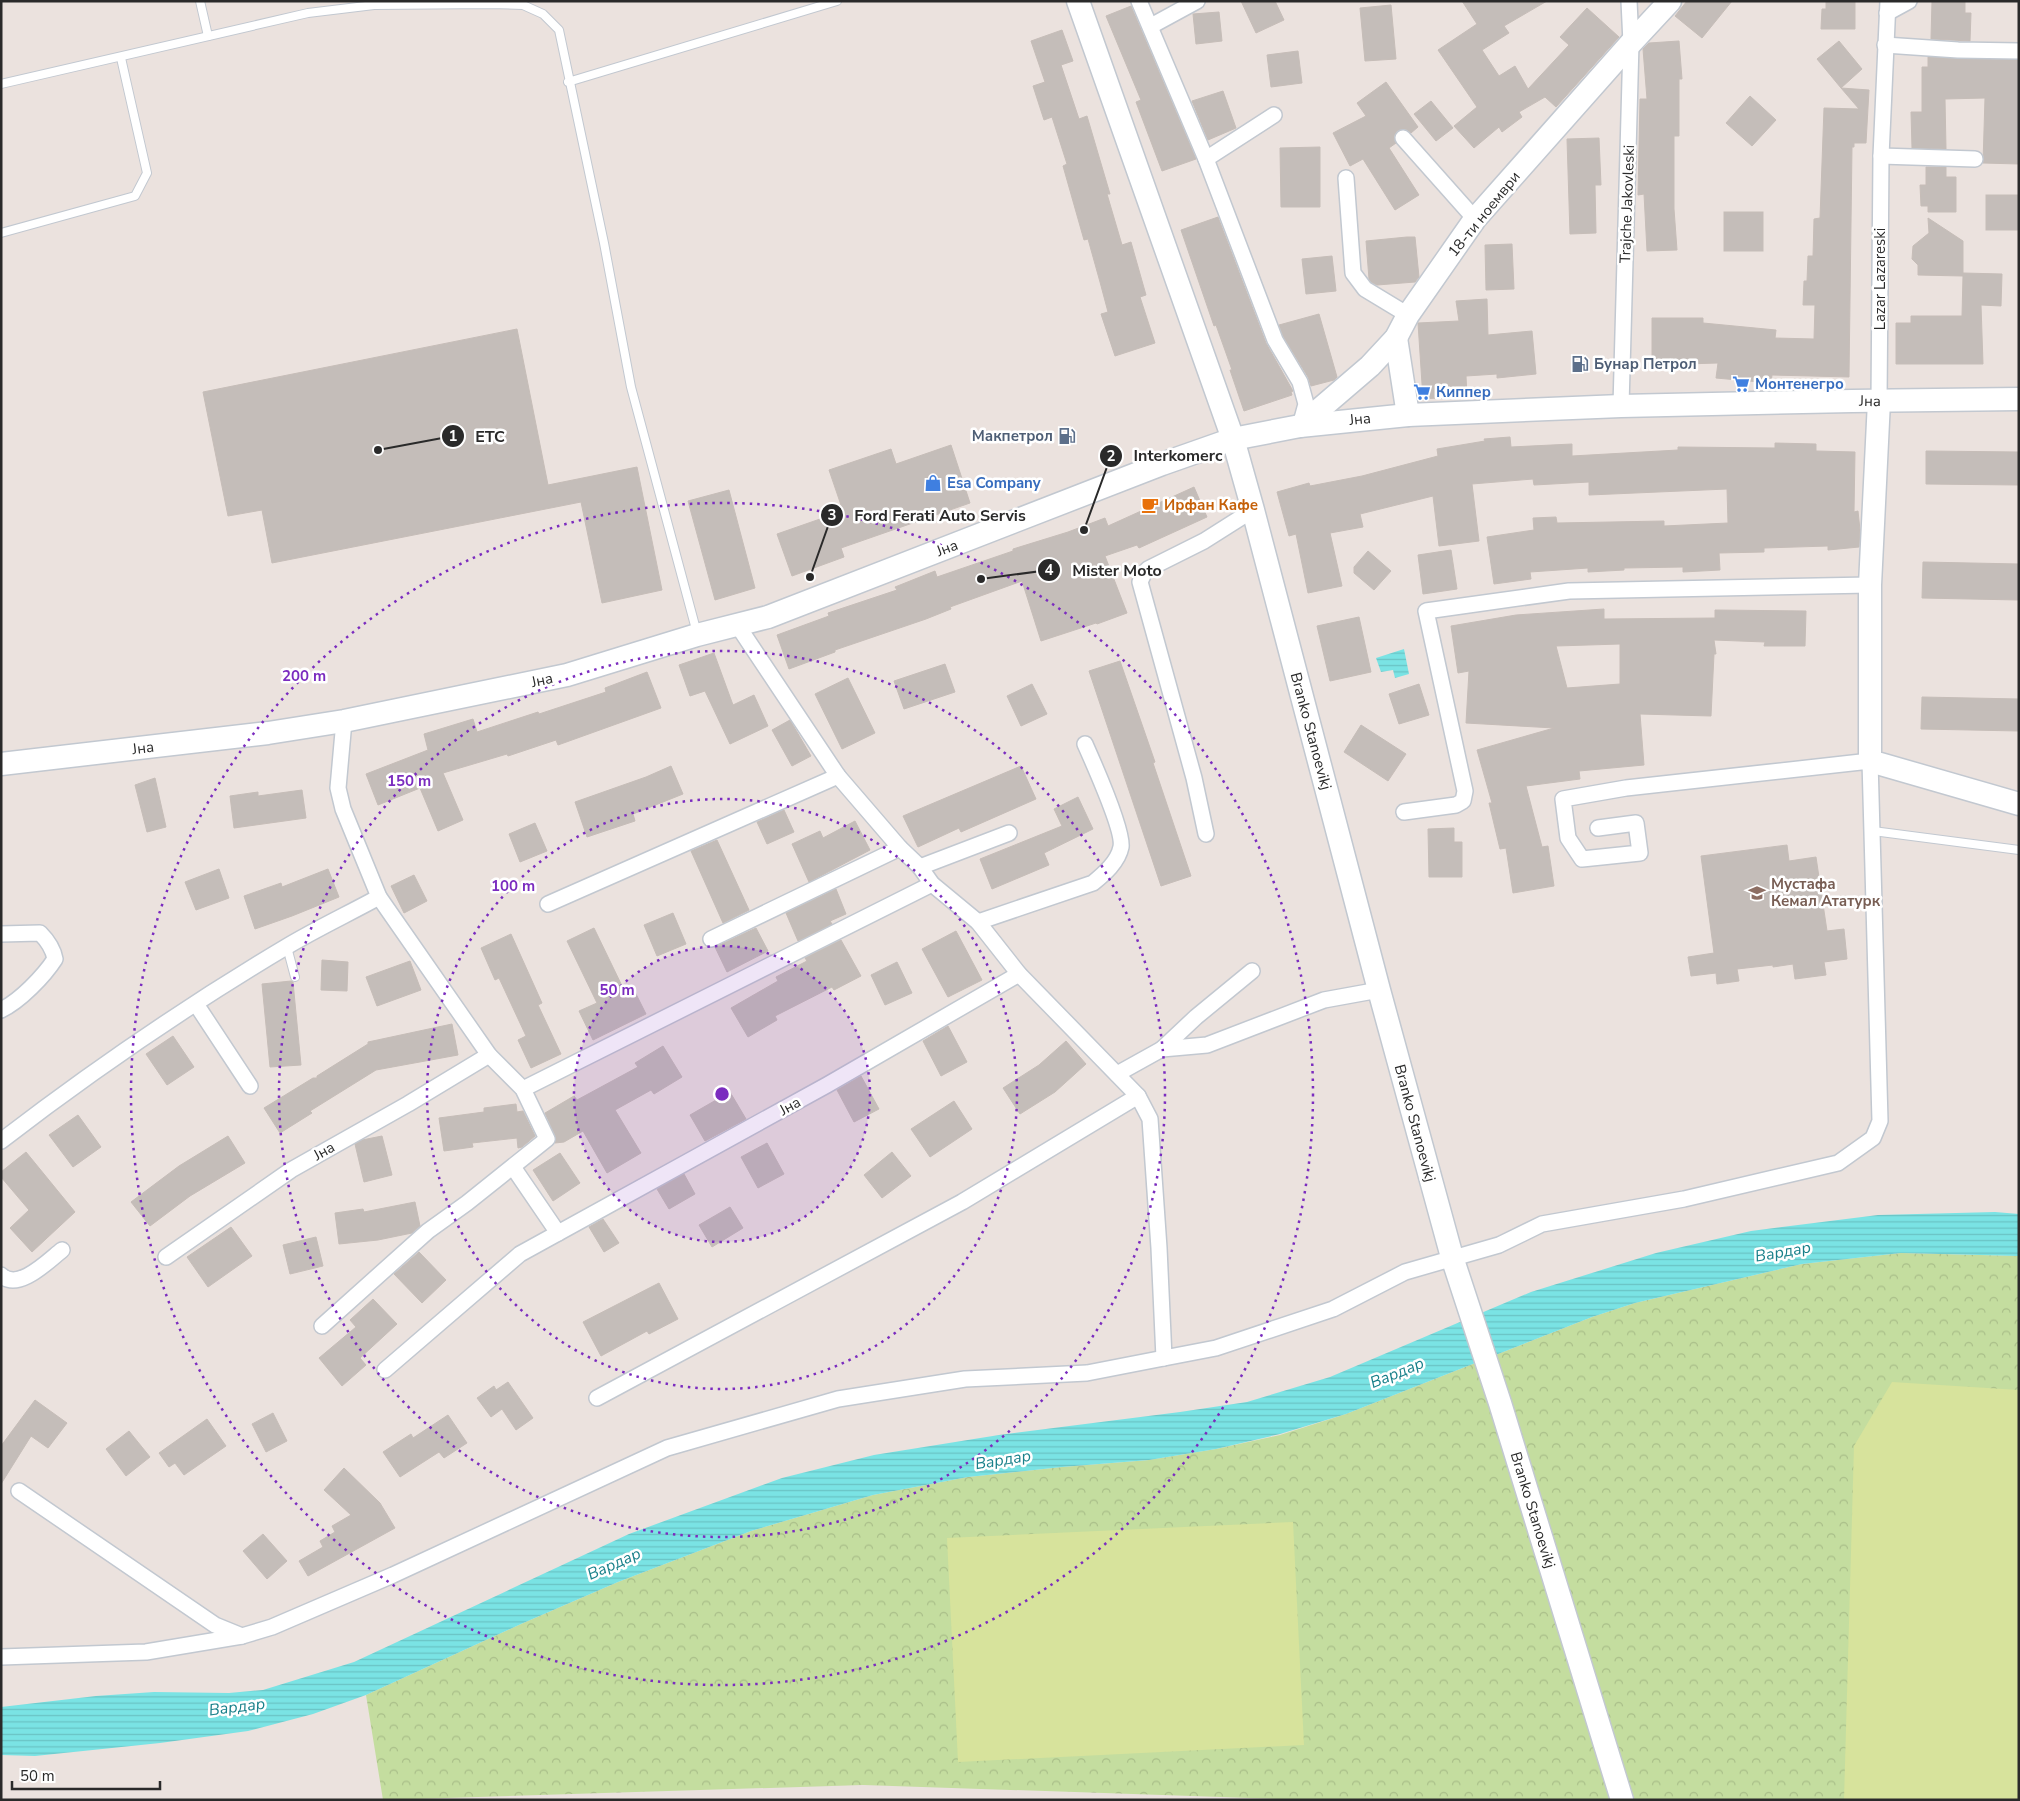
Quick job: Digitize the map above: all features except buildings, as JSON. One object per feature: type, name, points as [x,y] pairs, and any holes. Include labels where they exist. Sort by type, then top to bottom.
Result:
[{"type":"street","name":"Branko Stanoevikj","points":[[1078,1],[1232,439],[1253,510],[1379,990],[1452,1257],[1500,1403],[1622,1800]]},
{"type":"street","points":[[1139,1],[1206,159],[1275,340],[1300,382],[1306,404],[1300,426]]},
{"type":"street","points":[[1151,26],[1197,1]]},
{"type":"street","name":"Trajche Jakovleski","points":[[1621,406],[1631,43],[1629,1]]},
{"type":"street","name":"18-ти ноември","points":[[1300,426],[1370,366],[1396,338],[1408,315],[1475,220],[1670,1]]},
{"type":"street","name":"Lazar Lazareski","points":[[1880,401],[1881,156],[1887,7],[1908,1]]},
{"type":"street","points":[[1885,45],[1958,50],[2019,51]]},
{"type":"street","points":[[1206,159],[1274,115]]},
{"type":"street","points":[[1402,138],[1475,220]]},
{"type":"street","points":[[1881,156],[1975,158]]},
{"type":"street","points":[[1346,178],[1353,274],[1365,289],[1408,315]]},
{"type":"street","points":[[1396,338],[1408,415]]},
{"type":"street","name":"Јна","points":[[1,764],[268,733],[344,721],[567,675],[697,635],[768,617],[1162,464],[1232,439],[1300,426],[1408,415],[1621,406],[2019,400]]},
{"type":"street","points":[[1,1657],[146,1652],[242,1636],[272,1627],[393,1575],[667,1448],[838,1399],[965,1379],[1087,1373],[1216,1348],[1334,1309],[1405,1272],[1499,1245],[1542,1224],[1684,1199],[1838,1163],[1873,1138],[1880,1121],[1870,762],[1870,585],[1880,401]]},
{"type":"street","points":[[1206,834],[1194,778],[1140,582],[1148,569],[1204,541],[1253,510]]},
{"type":"street","points":[[1404,812],[1456,805],[1463,801],[1465,792],[1426,611],[1569,592],[1870,585]]},
{"type":"street","points":[[738,626],[838,776],[900,848],[920,867],[932,884],[978,922],[1019,974],[1138,1096],[1150,1119],[1164,1358]]},
{"type":"street","points":[[322,1326],[428,1231],[546,1139],[523,1089],[489,1055],[380,897],[343,809],[338,788],[344,721]]},
{"type":"street","points":[[978,922],[1093,883],[1105,873],[1118,856],[1122,844],[1114,816],[1085,744]]},
{"type":"street","points":[[1598,828],[1636,823],[1640,853],[1582,860],[1568,838],[1563,799],[1626,788],[1870,762],[2019,804]]},
{"type":"street","points":[[548,904],[838,776]]},
{"type":"street","points":[[920,867],[1009,833]]},
{"type":"street","points":[[711,938],[900,848]]},
{"type":"street","points":[[523,1089],[932,884]]},
{"type":"street","points":[[1,1141],[68,1089],[196,1004],[287,947],[380,897]]},
{"type":"street","points":[[1,934],[40,933],[53,950],[55,959],[49,969],[10,1006],[1,1010]]},
{"type":"street","points":[[1116,1074],[1162,1049],[1196,1017],[1252,971]]},
{"type":"street","name":"Јна","points":[[385,1370],[520,1254],[827,1085],[1019,974]]},
{"type":"street","points":[[1162,1049],[1207,1045],[1324,1000],[1379,990]]},
{"type":"street","points":[[196,1004],[250,1086]]},
{"type":"street","name":"Јна","points":[[166,1257],[291,1170],[408,1104],[489,1055]]},
{"type":"street","points":[[597,1398],[962,1202],[1138,1096]]},
{"type":"street","points":[[513,1166],[558,1233]]},
{"type":"street","points":[[1,1275],[15,1281],[28,1277],[62,1250]]},
{"type":"street","points":[[19,1492],[216,1625],[242,1636]]},
{"type":"lane","points":[[200,1],[208,36]]},
{"type":"lane","points":[[568,82],[837,1]]},
{"type":"lane","points":[[1,84],[121,58],[308,13],[374,5],[490,4],[523,5],[544,14],[559,30],[568,82],[604,242],[631,387],[697,635]]},
{"type":"lane","points":[[1,233],[135,196],[147,173],[121,58]]},
{"type":"lane","points":[[1872,831],[2019,850]]},
{"type":"lane","points":[[287,947],[296,977]]},
{"type":"green space","points":[[1901,1253],[2019,1256],[2019,1800],[1311,1800],[863,1785],[383,1800],[366,1695],[618,1582],[751,1531],[873,1495],[968,1477],[1149,1460],[1216,1449],[1280,1435],[1346,1414],[1592,1317],[1635,1303],[1802,1264]]},
{"type":"green space","points":[[1892,1382],[2019,1390],[2019,1800],[1844,1800],[1854,1446]]},
{"type":"green space","points":[[1293,1522],[1304,1745],[958,1762],[947,1538]]},
{"type":"water","points":[[1404,649],[1409,674],[1395,678],[1393,670],[1381,672],[1376,658]]},
{"type":"water","name":"Вардар","points":[[1995,1212],[2019,1214],[2019,1256],[1901,1253],[1802,1264],[1635,1303],[1592,1317],[1346,1414],[1280,1434],[1216,1449],[1149,1460],[968,1477],[873,1495],[751,1531],[618,1582],[366,1695],[313,1714],[248,1731],[160,1743],[35,1756],[1,1755],[1,1707],[96,1696],[154,1692],[229,1693],[263,1690],[354,1662],[629,1534],[782,1478],[874,1455],[999,1435],[1247,1402],[1330,1377],[1531,1292],[1656,1253],[1751,1231],[1878,1215]]},
{"type":"place","name":"Бунар Петрол","points":[[1580,364]]},
{"type":"place","name":"Монтенегро","points":[[1741,384]]},
{"type":"place","name":"Киппер","points":[[1422,392]]},
{"type":"place","name":"Макпетрол","points":[[1067,436]]},
{"type":"place","name":"ETC","points":[[378,450]]},
{"type":"place","name":"Esa Company","points":[[933,483]]},
{"type":"place","name":"Ирфан Кафе","points":[[1150,505]]},
{"type":"place","name":"Interkomerc","points":[[1084,530]]},
{"type":"place","name":"Ford Ferati Auto Servis","points":[[810,577]]},
{"type":"place","name":"Mister Moto","points":[[981,579]]},
{"type":"place","name":"Мустафа Кемал Ататурк","points":[[1757,893]]}]
